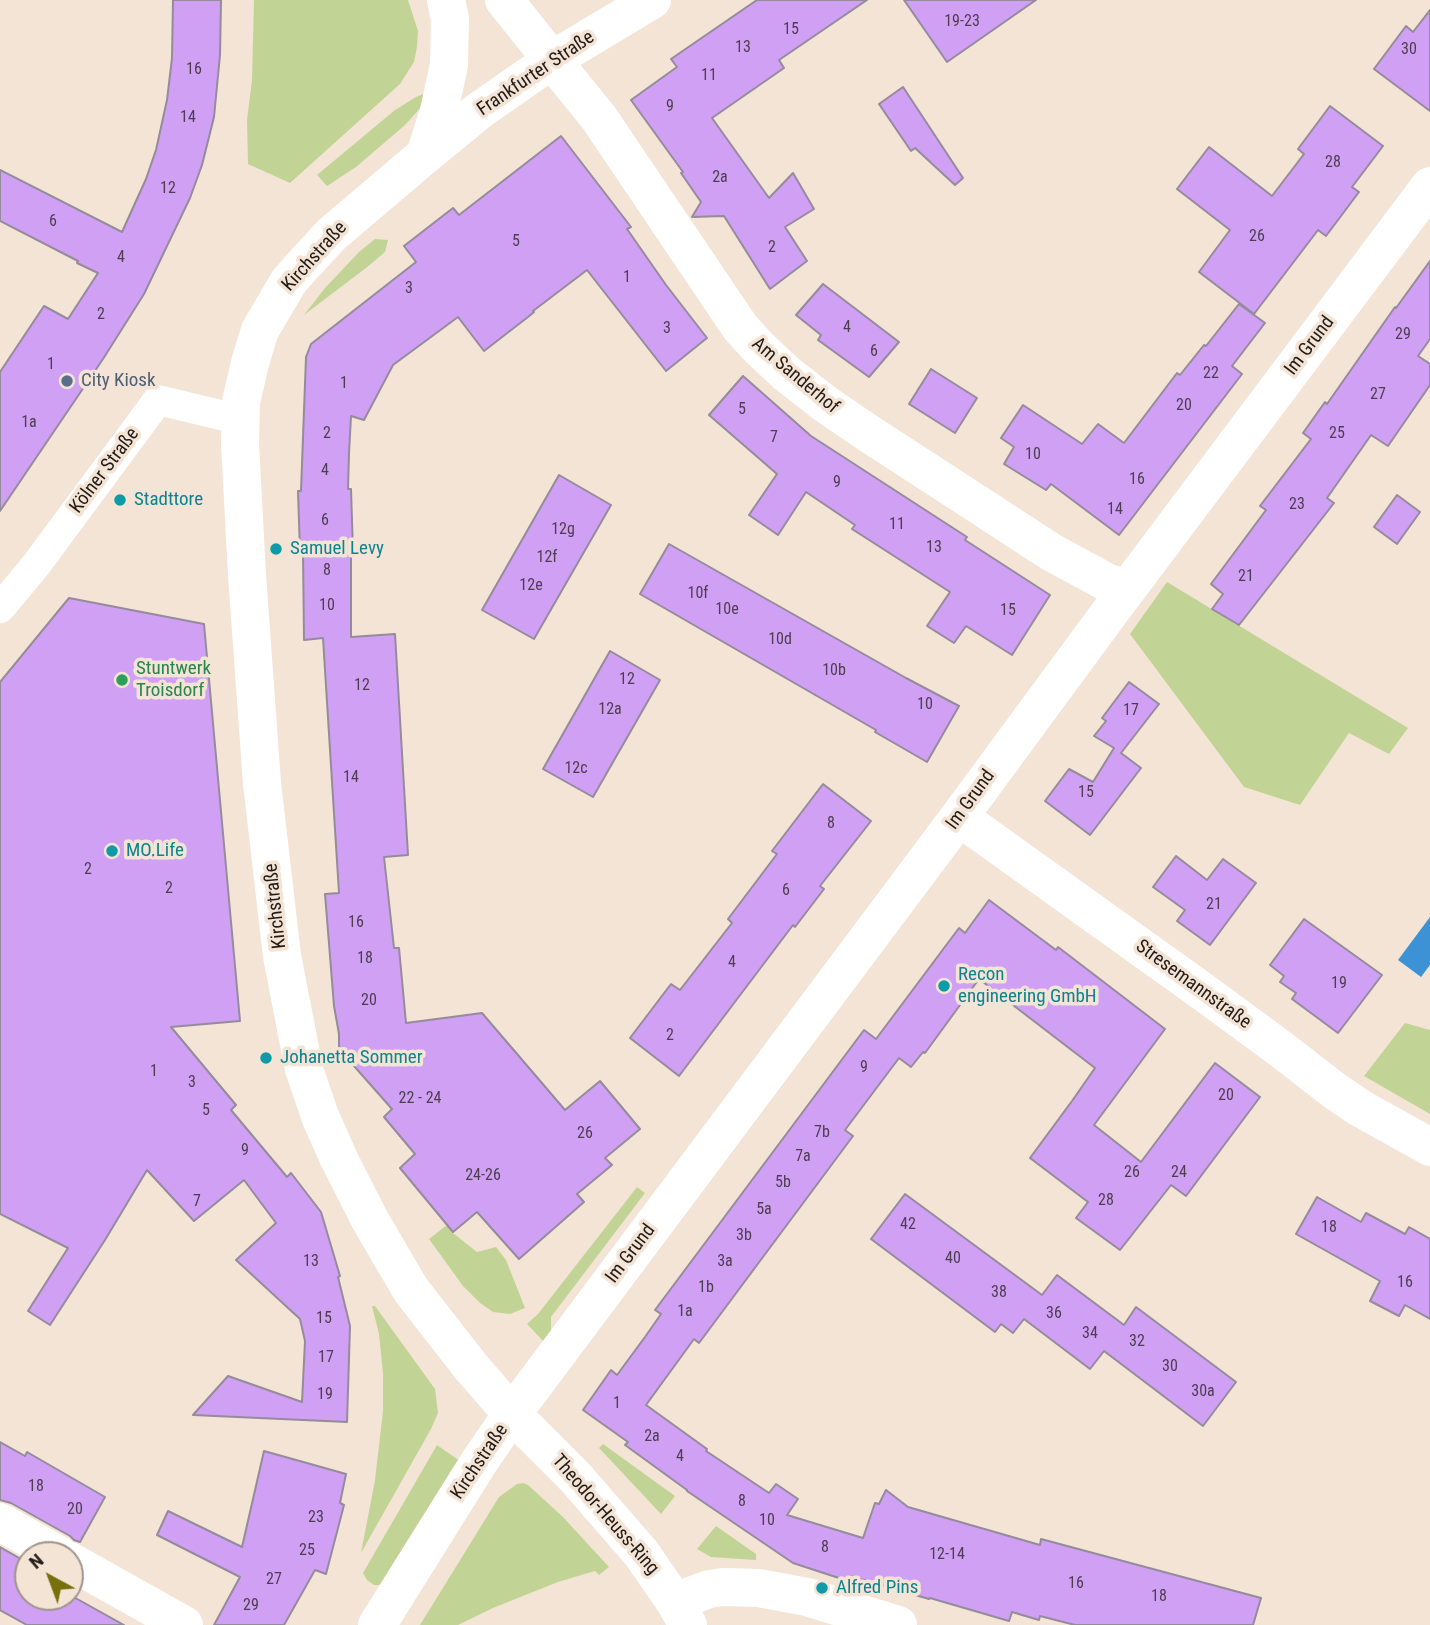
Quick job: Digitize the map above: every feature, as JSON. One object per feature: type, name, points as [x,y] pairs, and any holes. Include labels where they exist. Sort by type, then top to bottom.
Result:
[{"type":"street","points":[[425,155],[439,111],[449,65],[450,19],[446,0]]},
{"type":"street","name":"Am Sanderhof","points":[[504,0],[598,118],[740,327],[787,374],[864,432],[1051,552],[1110,584],[1120,586],[1132,583]]},
{"type":"street","points":[[646,0],[652,0]]},
{"type":"street","name":"Frankfurter Straße","points":[[425,155],[480,110],[552,60],[652,0]]},
{"type":"street","name":"Kirchstraße","points":[[377,1625],[472,1472],[512,1414],[471,1367],[411,1290],[338,1159],[304,1069],[282,956],[262,783],[247,575],[240,444],[241,402],[260,330],[289,281],[332,234],[425,155]]},
{"type":"street","name":"Im Grund","points":[[512,1414],[1430,187]]},
{"type":"street","name":"Kölner Straße","points":[[0,608],[36,565],[158,400],[241,420]]},
{"type":"street","name":"Stresemannstraße","points":[[959,817],[1206,994],[1335,1091],[1430,1147]]},
{"type":"street","name":"Theodor-Heuss-Ring","points":[[512,1414],[575,1477],[641,1553],[682,1613]]},
{"type":"street","points":[[0,1522],[34,1541]]},
{"type":"street","points":[[84,1569],[184,1625]]},
{"type":"street","points":[[682,1613],[709,1589],[759,1588],[807,1597],[898,1625]]},
{"type":"green space","points":[[254,0],[408,0],[418,31],[414,62],[400,84],[290,183],[248,164],[247,120],[252,80]]},
{"type":"green space","points":[[429,92],[423,105],[405,125],[356,167],[327,186],[317,175],[395,110]]},
{"type":"green space","points":[[375,239],[388,240],[385,252],[304,315],[325,288]]},
{"type":"green space","points":[[1167,582],[1408,728],[1389,754],[1349,733],[1300,805],[1244,787],[1130,634]]},
{"type":"green space","points":[[1405,1023],[1430,1030],[1430,1114],[1364,1076]]},
{"type":"green space","points":[[637,1187],[645,1193],[551,1317],[551,1335],[545,1343],[527,1324],[538,1314]]},
{"type":"green space","points":[[447,1225],[477,1252],[496,1247],[506,1260],[525,1308],[510,1314],[493,1312],[463,1286],[429,1239]]},
{"type":"green space","points":[[372,1306],[375,1306],[435,1389],[438,1413],[361,1553],[375,1480],[383,1411],[379,1334]]},
{"type":"green space","points":[[603,1444],[675,1496],[661,1514],[599,1448]]},
{"type":"green space","points":[[437,1445],[460,1461],[381,1585],[374,1585],[363,1573]]},
{"type":"green space","points":[[523,1483],[563,1517],[609,1567],[599,1575],[595,1571],[558,1582],[458,1625],[420,1625],[499,1497],[517,1484]]},
{"type":"green space","points":[[716,1526],[756,1554],[756,1560],[711,1557],[697,1549]]},
{"type":"water","points":[[1430,917],[1430,965],[1421,977],[1398,960]]},
{"type":"building","points":[[173,0],[221,0],[220,55],[214,117],[202,165],[190,198],[144,294],[0,511],[0,372],[44,306],[68,319],[98,273],[0,221],[0,170],[122,232],[156,150],[167,100],[172,58]]},
{"type":"building","points":[[757,0],[867,0],[779,60],[784,68],[712,118],[769,198],[793,173],[814,209],[785,227],[807,261],[770,289],[724,216],[692,217],[701,202],[681,173],[683,172],[631,100],[677,67],[671,59]]},
{"type":"building","points":[[904,0],[1036,0],[947,62]]},
{"type":"building","points":[[1430,10],[1430,111],[1374,69],[1406,26],[1413,32]]},
{"type":"building","points":[[903,87],[963,178],[955,185],[915,148],[911,151],[879,104]]},
{"type":"building","points":[[1330,106],[1383,146],[1352,187],[1359,192],[1326,236],[1318,230],[1254,314],[1199,272],[1230,230],[1177,189],[1209,147],[1272,196],[1304,154],[1298,149]]},
{"type":"building","points":[[561,136],[631,227],[627,229],[707,338],[666,371],[587,270],[484,351],[458,317],[393,365],[364,420],[351,416],[349,453],[348,489],[351,489],[353,551],[351,637],[395,634],[408,855],[384,857],[394,948],[399,948],[406,1023],[482,1013],[565,1110],[600,1081],[640,1129],[605,1158],[612,1165],[577,1194],[584,1202],[519,1259],[477,1212],[453,1232],[400,1168],[415,1154],[384,1117],[392,1109],[339,1049],[325,894],[339,893],[323,638],[304,640],[303,552],[300,552],[298,491],[301,491],[306,357],[311,344],[416,262],[404,246],[453,208],[459,215]]},
{"type":"building","points":[[1430,261],[1430,339],[1418,356],[1430,364],[1430,385],[1388,446],[1371,435],[1327,498],[1334,503],[1239,625],[1212,609],[1223,594],[1211,584],[1266,510],[1260,506],[1311,439],[1303,433]]},
{"type":"building","points":[[823,284],[899,342],[869,377],[818,340],[821,335],[796,315]]},
{"type":"building","points":[[1239,304],[1265,323],[1232,366],[1242,374],[1119,535],[1051,484],[1046,490],[1004,464],[1014,447],[1001,438],[1023,405],[1082,444],[1098,424],[1124,443],[1177,373],[1180,375]]},
{"type":"building","points":[[931,369],[977,398],[955,433],[909,404]]},
{"type":"building","points":[[743,376],[811,436],[967,537],[965,540],[1050,595],[1012,655],[966,626],[954,643],[927,626],[950,592],[852,529],[855,525],[806,492],[778,535],[749,515],[777,474],[709,415]]},
{"type":"building","points":[[559,475],[611,505],[534,639],[482,610]]},
{"type":"building","points":[[1397,495],[1420,512],[1397,544],[1374,527]]},
{"type":"building","points":[[669,544],[959,706],[927,762],[640,594]]},
{"type":"building","name":"MO.Life","points":[[69,598],[204,624],[240,1021],[171,1027],[236,1105],[231,1110],[287,1177],[291,1173],[321,1212],[340,1276],[338,1277],[350,1326],[347,1422],[193,1415],[228,1376],[302,1402],[305,1341],[300,1319],[236,1260],[276,1223],[244,1180],[194,1221],[147,1170],[50,1325],[28,1311],[68,1248],[0,1214],[0,682]]},
{"type":"building","points":[[610,651],[660,680],[593,797],[543,769]]},
{"type":"building","points":[[1129,682],[1159,704],[1121,753],[1141,768],[1090,835],[1045,801],[1069,769],[1093,782],[1114,748],[1094,736],[1106,721],[1102,718]]},
{"type":"building","points":[[823,784],[871,821],[820,886],[824,889],[795,927],[793,925],[679,1076],[630,1038],[671,984],[680,990],[732,923],[728,919],[777,854],[772,851]]},
{"type":"building","points":[[1176,856],[1207,880],[1223,859],[1256,883],[1210,945],[1177,921],[1185,910],[1153,887]]},
{"type":"building","points":[[989,900],[1056,950],[1058,947],[1165,1029],[1094,1125],[1141,1162],[1215,1063],[1260,1097],[1186,1196],[1171,1185],[1120,1250],[1076,1218],[1088,1202],[1030,1158],[1095,1068],[979,979],[925,1053],[923,1052],[911,1067],[899,1058],[845,1130],[853,1136],[699,1343],[694,1339],[646,1405],[707,1449],[706,1451],[769,1493],[776,1484],[798,1499],[787,1515],[863,1538],[875,1503],[879,1504],[886,1490],[908,1507],[1040,1545],[1041,1539],[1261,1598],[1253,1625],[1075,1625],[1040,1616],[1039,1620],[1012,1612],[1009,1621],[850,1576],[848,1581],[793,1563],[687,1491],[625,1445],[628,1442],[583,1410],[611,1370],[617,1375],[661,1314],[655,1310],[864,1030],[876,1039],[959,928],[965,933]]},
{"type":"building","points":[[1304,919],[1382,975],[1338,1033],[1292,999],[1296,993],[1280,982],[1284,976],[1270,965]]},
{"type":"building","points":[[905,1194],[1042,1295],[1057,1275],[1124,1325],[1136,1307],[1236,1382],[1203,1426],[1104,1351],[1090,1369],[1024,1319],[1013,1333],[1001,1324],[995,1332],[871,1239]]},
{"type":"building","points":[[1317,1197],[1361,1222],[1366,1213],[1405,1234],[1409,1227],[1430,1239],[1430,1319],[1405,1305],[1399,1316],[1370,1301],[1380,1281],[1296,1234]]},
{"type":"building","points":[[0,1442],[25,1456],[27,1452],[105,1497],[81,1541],[74,1540],[11,1503],[0,1500]]},
{"type":"building","points":[[264,1451],[346,1474],[340,1503],[344,1505],[326,1574],[315,1570],[284,1625],[214,1625],[240,1577],[157,1535],[168,1511],[242,1547]]},
{"type":"building","points":[[0,1547],[14,1555],[14,1611],[84,1611],[84,1603],[124,1625],[27,1625],[0,1610]]},
{"type":"place","name":"City Kiosk","points":[[67,381]]},
{"type":"place","name":"Stadttore","points":[[120,500]]},
{"type":"place","name":"Samuel Levy","points":[[276,549]]},
{"type":"place","name":"Stuntwerk Troisdorf","points":[[122,680]]},
{"type":"place","name":"MO.Life","points":[[112,851]]},
{"type":"place","name":"Recon engineering GmbH","points":[[944,986]]},
{"type":"place","name":"Johanetta Sommer","points":[[266,1058]]},
{"type":"place","name":"Alfred Pins","points":[[822,1588]]}]
